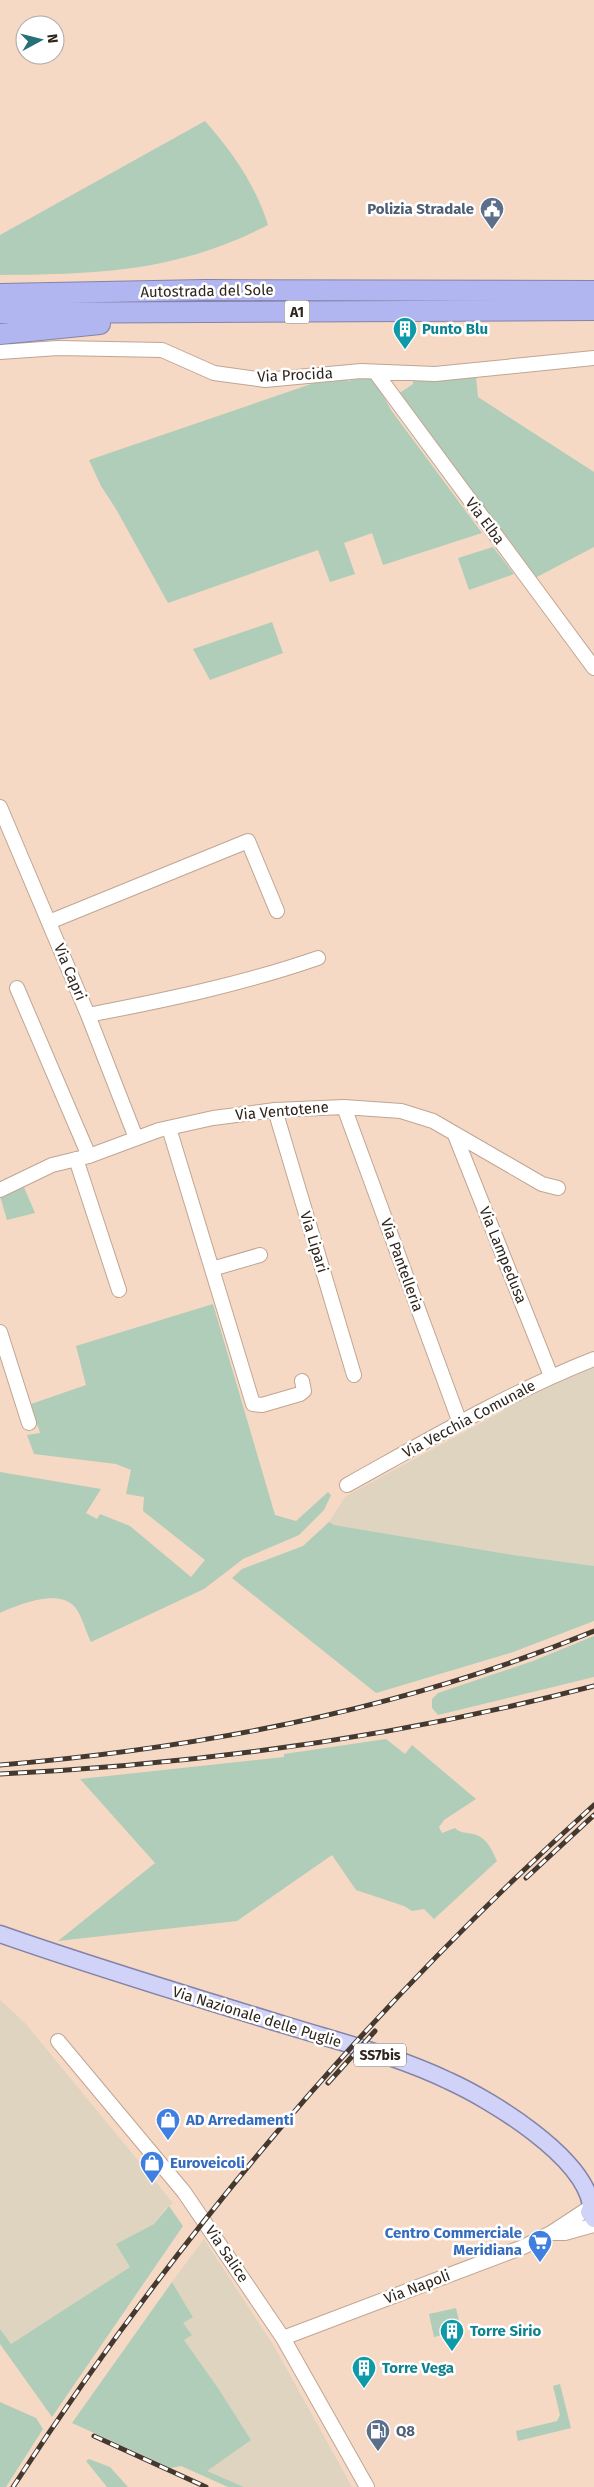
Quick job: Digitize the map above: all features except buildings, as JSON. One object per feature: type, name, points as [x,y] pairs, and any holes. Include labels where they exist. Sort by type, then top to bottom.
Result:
[{"type":"highway","name":"Autostrada del Sole","points":[[5,293],[206,290],[594,291]]},
{"type":"highway","name":"Autostrada del Sole","points":[[0,313],[594,310]]},
{"type":"highway","points":[[0,334],[202,312]]},
{"type":"main road","name":"Via Nazionale delle Puglie","points":[[0,1934],[81,1962],[375,2053],[441,2077],[493,2105],[531,2130],[575,2173],[594,2187]]},
{"type":"main road","name":"Via Nazionale delle Puglie","points":[[575,2173],[590,2196],[592,2208]]},
{"type":"street","name":"Via Procida","points":[[0,352],[58,348],[162,350],[214,373],[265,380],[361,371],[435,374],[594,358]]},
{"type":"street","name":"Via Elba","points":[[376,373],[594,668]]},
{"type":"street","name":"Via Capri","points":[[0,807],[88,1015],[136,1138]]},
{"type":"street","points":[[49,922],[248,841],[277,911]]},
{"type":"street","points":[[88,1015],[196,994],[274,973],[318,958]]},
{"type":"street","points":[[17,988],[83,1157],[119,1290]]},
{"type":"street","name":"Via Ventotene","points":[[0,1190],[24,1177],[169,1128],[213,1118],[275,1110],[344,1107],[401,1111],[433,1121],[542,1184],[558,1188]]},
{"type":"street","name":"Via Pantelleria","points":[[344,1107],[460,1423]]},
{"type":"street","name":"Via Lipari","points":[[275,1110],[354,1375]]},
{"type":"street","points":[[169,1128],[253,1404],[262,1405],[300,1394],[304,1391],[302,1381]]},
{"type":"street","name":"Via Lampedusa","points":[[455,1135],[551,1376]]},
{"type":"street","points":[[212,1270],[260,1255]]},
{"type":"street","points":[[0,1332],[29,1423]]},
{"type":"street","name":"Via Vecchia Comunale","points":[[347,1485],[551,1376],[594,1359]]},
{"type":"street","name":"Via Salice","points":[[58,2041],[184,2192],[283,2338],[367,2487]]},
{"type":"street","name":"Via Napoli","points":[[283,2338],[523,2247],[551,2233],[592,2208]]},
{"type":"street","name":"Via Napoli","points":[[551,2233],[565,2233],[594,2225]]},
{"type":"shaded area","points":[[594,1367],[594,1566],[513,1555],[334,1525],[329,1522],[345,1497],[350,1494],[503,1411],[505,1405]]},
{"type":"shaded area","points":[[0,2000],[25,2023],[173,2203],[166,2208],[154,2224],[116,2244],[131,2266],[11,2344],[0,2329]]},
{"type":"shaded area","points":[[204,2239],[274,2346],[352,2487],[244,2487],[206,2471],[250,2440],[218,2388],[184,2340],[183,2323],[193,2316],[172,2282]]},
{"type":"green space","points":[[205,121],[225,145],[250,183],[268,225],[234,241],[202,252],[137,267],[72,273],[0,275],[0,235]]},
{"type":"green space","points":[[346,376],[348,381],[365,377],[374,379],[391,410],[482,533],[383,565],[372,533],[344,543],[355,574],[330,582],[318,550],[168,603],[116,509],[101,486],[89,460],[320,381]]},
{"type":"green space","points":[[476,376],[478,397],[594,472],[594,547],[535,578],[398,394],[413,384],[413,380]]},
{"type":"green space","points":[[493,547],[514,574],[469,590],[458,558]]},
{"type":"green space","points":[[272,622],[283,653],[210,680],[193,649]]},
{"type":"green space","points":[[23,1185],[35,1213],[7,1220],[0,1196]]},
{"type":"green space","points":[[213,1304],[275,1515],[296,1521],[328,1492],[331,1495],[324,1510],[299,1535],[243,1559],[204,1589],[91,1642],[82,1619],[75,1607],[68,1601],[49,1598],[17,1606],[0,1613],[0,1472],[101,1489],[86,1513],[97,1519],[100,1514],[130,1526],[191,1577],[205,1560],[143,1511],[144,1497],[126,1494],[131,1470],[116,1464],[34,1454],[27,1435],[40,1433],[31,1404],[86,1385],[76,1346]]},
{"type":"green space","points":[[329,1522],[334,1525],[513,1555],[594,1566],[594,1621],[513,1652],[376,1693],[232,1578],[242,1569],[303,1546]]},
{"type":"green space","points":[[594,1636],[594,1677],[438,1715],[432,1708],[432,1699],[438,1693],[533,1661]]},
{"type":"green space","points":[[386,1739],[405,1754],[412,1745],[476,1799],[444,1820],[439,1827],[442,1833],[455,1828],[482,1838],[488,1844],[497,1861],[434,1919],[424,1909],[412,1911],[404,1906],[356,1890],[332,1855],[237,1921],[58,1941],[155,1863],[80,1779],[284,1757],[284,1754]]},
{"type":"green space","points":[[169,2206],[183,2226],[52,2417],[0,2344],[0,2329],[11,2344],[130,2267],[116,2244],[154,2224]]},
{"type":"green space","points":[[172,2282],[193,2317],[183,2323],[192,2335],[184,2340],[218,2388],[251,2440],[207,2471],[244,2487],[228,2487],[181,2466],[171,2468],[72,2423]]},
{"type":"green space","points":[[456,2308],[461,2330],[434,2337],[429,2314]]},
{"type":"green space","points":[[560,2384],[571,2428],[518,2441],[516,2431],[557,2421],[560,2415],[553,2386]]},
{"type":"green space","points":[[0,2402],[36,2418],[43,2429],[6,2487],[0,2487]]},
{"type":"green space","points":[[89,2459],[110,2467],[128,2487],[107,2487],[86,2461]]},
{"type":"railway","points":[[0,1765],[152,1748],[302,1721],[377,1703],[450,1682],[523,1658],[594,1631]]},
{"type":"railway","points":[[0,1774],[150,1763],[299,1745],[447,1720],[594,1686]]},
{"type":"railway","points":[[13,2487],[141,2303],[281,2127],[355,2043],[432,1961],[511,1882],[594,1805]]},
{"type":"railway","points":[[526,1878],[594,1815]]},
{"type":"railway","points":[[328,2083],[375,2031]]},
{"type":"railway","points":[[94,2436],[206,2487]]},
{"type":"place","name":"Polizia Stradale","points":[[492,230]]},
{"type":"place","name":"Punto Blu","points":[[405,350]]},
{"type":"place","name":"AD Arredamenti","points":[[168,2141]]},
{"type":"place","name":"Euroveicoli","points":[[152,2184]]},
{"type":"place","name":"Centro Commerciale Meridiana","points":[[540,2263]]},
{"type":"place","name":"Torre Sirio","points":[[452,2352]]},
{"type":"place","name":"Torre Vega","points":[[364,2389]]},
{"type":"place","name":"Q8","points":[[378,2452]]}]
